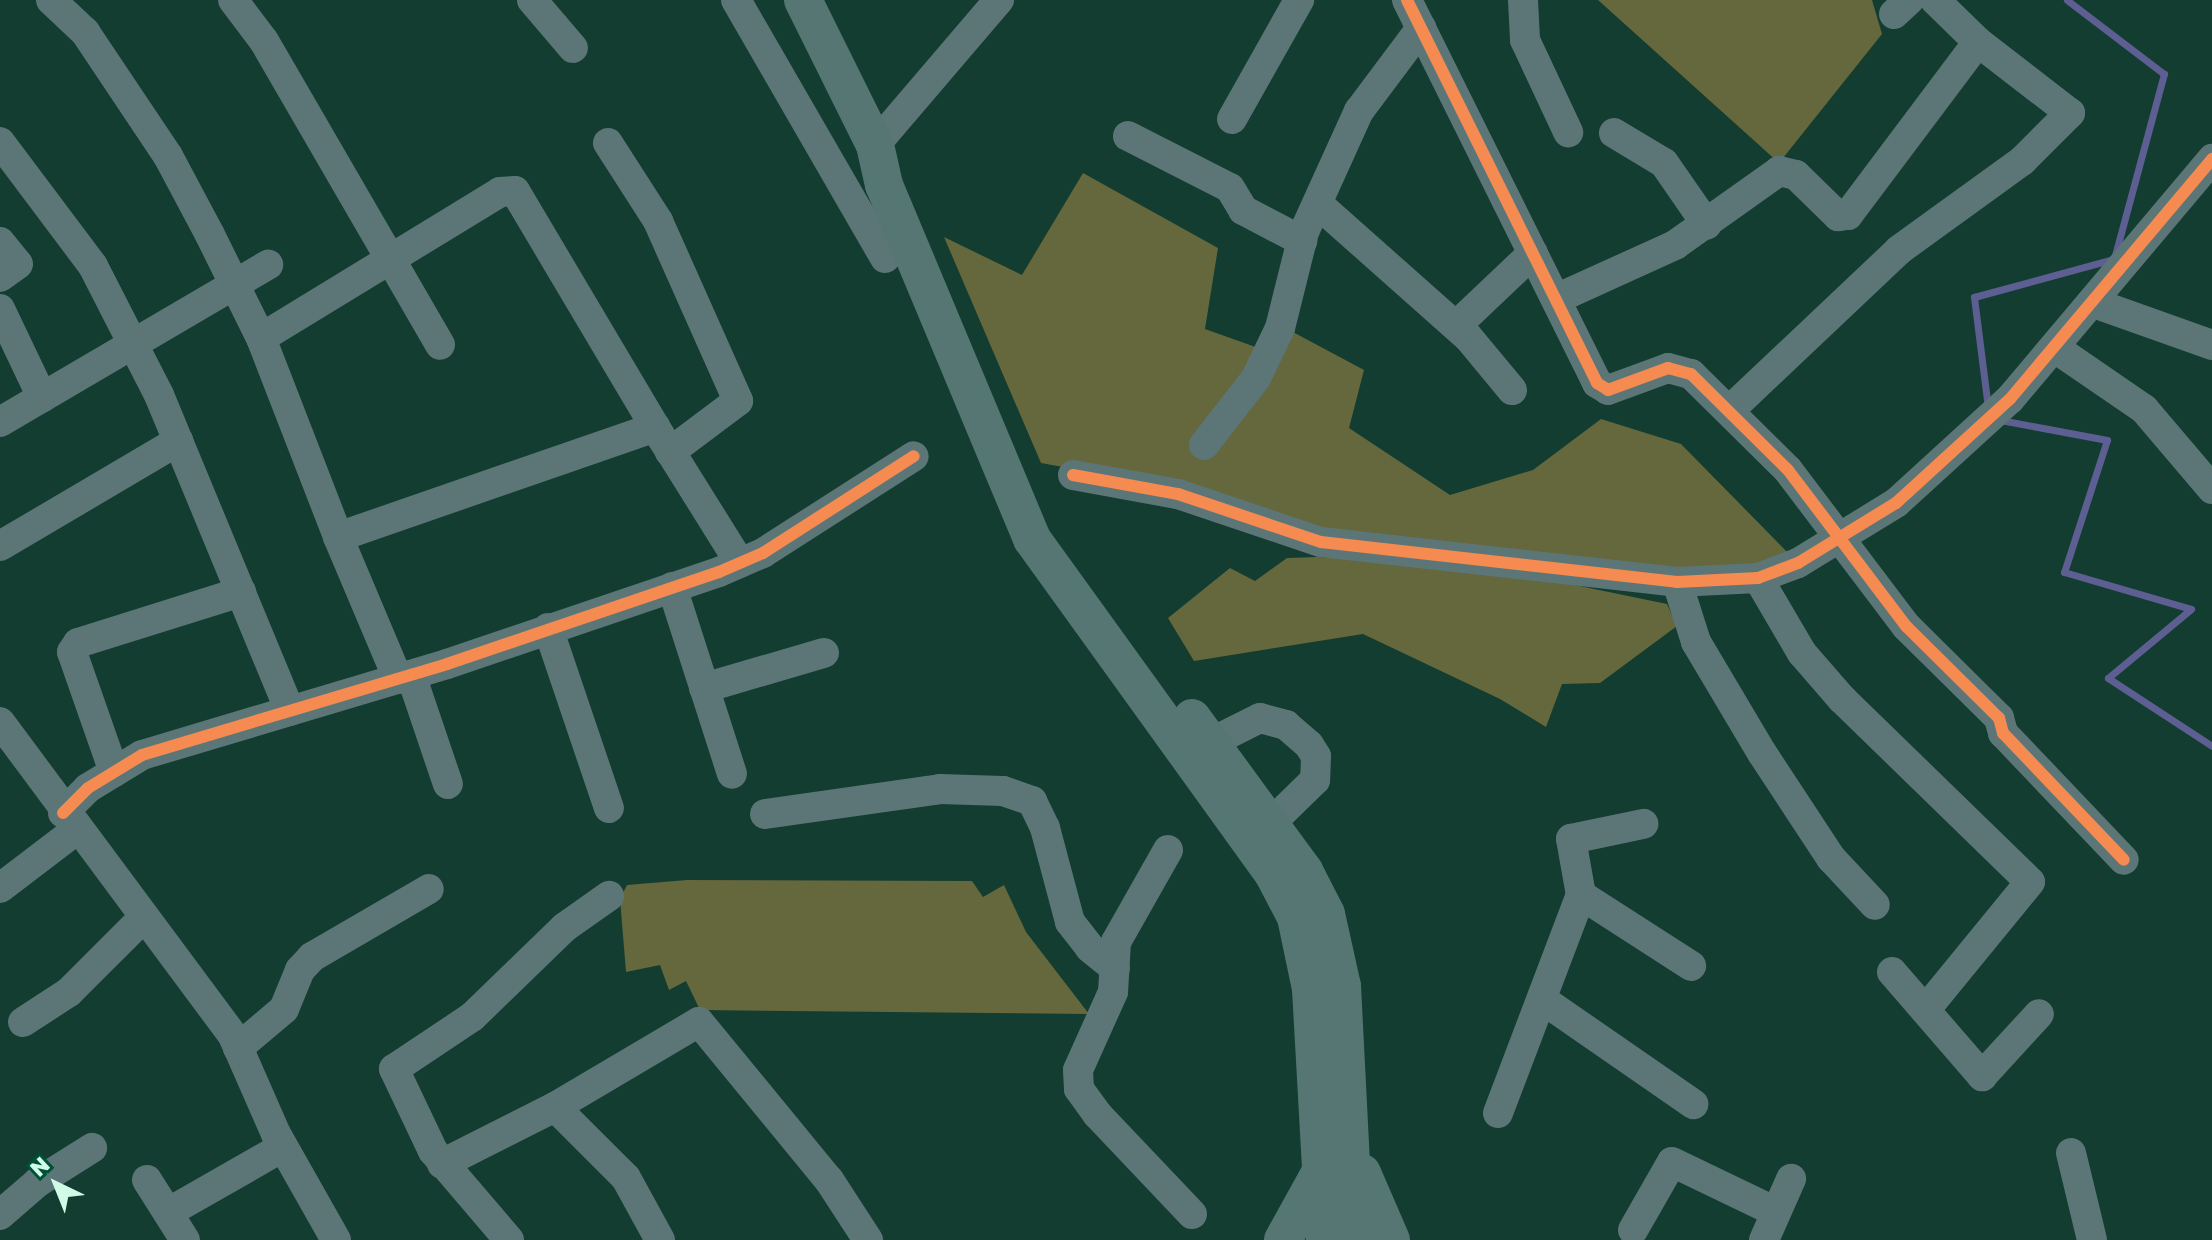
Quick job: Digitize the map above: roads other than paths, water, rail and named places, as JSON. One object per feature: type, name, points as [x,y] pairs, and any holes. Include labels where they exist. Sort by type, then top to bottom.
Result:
[{"type":"main road","points":[[803,0],[875,145],[884,185],[1032,539],[1213,762],[1270,824],[1312,884],[1335,943],[1355,1240]]},
{"type":"main road","points":[[1213,762],[1274,875],[1300,932],[1311,989],[1325,1240]]},
{"type":"main road","points":[[1350,1144],[1391,1240]]},
{"type":"main road","points":[[1283,1240],[1321,1170]]},
{"type":"street","points":[[51,0],[85,32],[168,156],[234,283],[261,338],[338,537],[405,677],[448,784]]},
{"type":"street","points":[[233,0],[264,41],[440,345]]},
{"type":"street","points":[[532,0],[573,48]]},
{"type":"street","points":[[736,0],[885,258]]},
{"type":"street","points":[[875,145],[999,0]]},
{"type":"street","points":[[1232,119],[1299,0]]},
{"type":"street","points":[[1407,0],[1597,383],[1608,390],[1668,368],[1691,374],[1730,410],[1817,504],[1837,539],[1906,626],[1999,718],[2003,733],[2124,860]]},
{"type":"street","points":[[1523,0],[1525,40],[1568,132]]},
{"type":"street","points":[[1730,410],[1899,250],[2022,161],[2070,113],[1978,42],[1935,0]]},
{"type":"street","points":[[1204,445],[1256,378],[1280,328],[1302,241],[1359,111],[1421,28]]},
{"type":"street","points":[[1556,299],[1675,245],[1788,169],[1838,216],[1848,215],[1978,42]]},
{"type":"street","points":[[1614,133],[1664,163],[1707,225]]},
{"type":"street","points":[[1128,136],[1230,188],[1243,210],[1302,241]]},
{"type":"street","points":[[0,142],[93,266],[132,342],[178,441],[290,711]]},
{"type":"street","points":[[338,537],[662,439],[738,401],[658,221],[608,143]]},
{"type":"street","points":[[1073,475],[1178,494],[1321,542],[1677,582],[1758,578],[1798,563],[1896,503],[1968,438],[2010,399],[2055,348],[2212,159]]},
{"type":"street","points":[[261,338],[500,192],[515,191],[662,439],[740,563]]},
{"type":"street","points":[[1318,204],[1456,326],[1512,390]]},
{"type":"street","points":[[0,242],[18,264],[0,277]]},
{"type":"street","points":[[1456,326],[1533,253]]},
{"type":"street","points":[[0,422],[268,265]]},
{"type":"street","points":[[2094,303],[2212,345]]},
{"type":"street","points":[[0,309],[42,397]]},
{"type":"street","points":[[2055,348],[2144,409],[2212,489]]},
{"type":"street","points":[[0,546],[178,441]]},
{"type":"street","points":[[0,888],[70,821],[88,788],[142,755],[405,677],[740,563],[914,456]]},
{"type":"street","points":[[1758,578],[1802,653],[1842,699],[2030,882],[1926,1009]]},
{"type":"street","points":[[1677,582],[1696,642],[1762,753],[1831,858],[1875,905]]},
{"type":"street","points":[[672,587],[732,774]]},
{"type":"street","points":[[114,772],[72,652],[78,643],[241,592]]},
{"type":"street","points":[[548,628],[609,808]]},
{"type":"street","points":[[704,688],[824,653]]},
{"type":"street","points":[[1213,762],[1260,718],[1286,725],[1309,745],[1316,756],[1315,780],[1270,824]]},
{"type":"street","points":[[1,726],[238,1048],[283,1147],[336,1240]]},
{"type":"street","points":[[765,814],[940,789],[1003,791],[1032,801],[1045,828],[1070,922],[1090,948],[1115,968]]},
{"type":"street","points":[[1498,1113],[1581,895],[1571,839],[1643,824]]},
{"type":"street","points":[[1168,850],[1116,942],[1113,992],[1078,1070],[1079,1089],[1192,1214]]},
{"type":"street","points":[[238,1048],[284,1009],[300,970],[312,957],[429,889]]},
{"type":"street","points":[[1581,895],[1691,966]]},
{"type":"street","points":[[509,1240],[442,1164],[394,1069],[396,1063],[472,1017],[565,927],[609,896]]},
{"type":"street","points":[[23,1022],[69,992],[144,917]]},
{"type":"street","points":[[1892,972],[1982,1076],[2039,1014]]},
{"type":"street","points":[[1543,1000],[1693,1104]]},
{"type":"street","points":[[442,1164],[555,1107],[699,1022],[829,1180],[868,1240]]},
{"type":"street","points":[[555,1107],[626,1178],[660,1240]]},
{"type":"street","points":[[169,1212],[283,1147]]},
{"type":"street","points":[[0,1215],[38,1182],[92,1148]]},
{"type":"street","points":[[2071,1153],[2092,1240]]},
{"type":"street","points":[[1633,1230],[1672,1162],[1774,1211]]},
{"type":"street","points":[[1764,1240],[1774,1211],[1791,1179]]},
{"type":"street","points":[[147,1180],[185,1240]]},
{"type":"waterway","points":[[1988,408],[1974,297],[2114,259],[2164,74],[2067,0]]},
{"type":"waterway","points":[[2000,420],[2107,440],[2064,572],[2191,609],[2108,678],[2212,746]]}]
